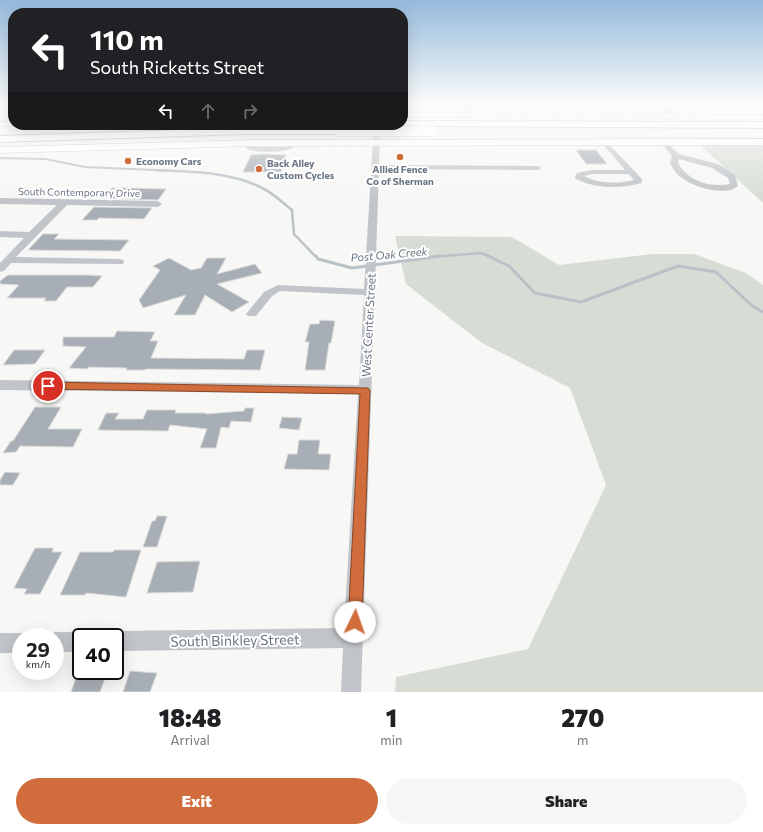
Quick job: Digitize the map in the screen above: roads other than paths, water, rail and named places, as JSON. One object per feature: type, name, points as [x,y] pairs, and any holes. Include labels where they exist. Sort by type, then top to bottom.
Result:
[{"type":"highway","points":[[0,139],[109,135]]},
{"type":"highway","points":[[0,144],[177,137],[271,135]]},
{"type":"main road","points":[[0,150],[293,142],[763,142]]},
{"type":"street","name":"West Center Street","points":[[351,692],[371,286],[376,135]]},
{"type":"street","points":[[604,142],[631,172],[639,181],[631,184],[599,184],[587,182],[579,178],[580,175],[592,172],[631,172]]},
{"type":"street","points":[[663,142],[676,156],[715,166],[732,176],[734,186],[726,188],[696,183],[676,171],[674,163],[676,156]]},
{"type":"street","points":[[376,167],[538,168]]},
{"type":"street","name":"South Contemporary Drive","points":[[0,201],[158,204]]},
{"type":"street","points":[[0,269],[10,260],[31,235],[65,202]]},
{"type":"street","points":[[0,234],[31,235]]},
{"type":"street","points":[[10,260],[119,262]]},
{"type":"street","points":[[252,314],[268,294],[278,288],[371,286]]},
{"type":"street","points":[[0,385],[365,390]]},
{"type":"street","name":"South Binkley Street","points":[[124,642],[354,638]]},
{"type":"street","points":[[0,643],[12,643]]},
{"type":"waterway","name":"Post Oak Creek","points":[[0,158],[45,159],[85,167],[154,170]]},
{"type":"waterway","name":"Post Oak Creek","points":[[154,170],[177,171]]},
{"type":"waterway","name":"Post Oak Creek","points":[[154,170],[223,175],[250,182],[266,190],[292,210],[294,234],[316,257]]},
{"type":"waterway","name":"Post Oak Creek","points":[[434,257],[481,253],[491,257]]},
{"type":"waterway","name":"Post Oak Creek","points":[[316,256],[318,259],[352,268],[434,257]]},
{"type":"waterway","name":"Post Oak Creek","points":[[434,257],[440,256]]},
{"type":"waterway","name":"Post Oak Creek","points":[[488,256],[509,266],[535,293],[581,302],[678,266],[716,272],[751,305],[763,312]]},
{"type":"place","name":"Allied Fence Co of Sherman","points":[[400,157]]},
{"type":"place","name":"Economy Cars","points":[[128,161]]},
{"type":"place","name":"Back Alley Custom Cycles","points":[[259,169]]}]
